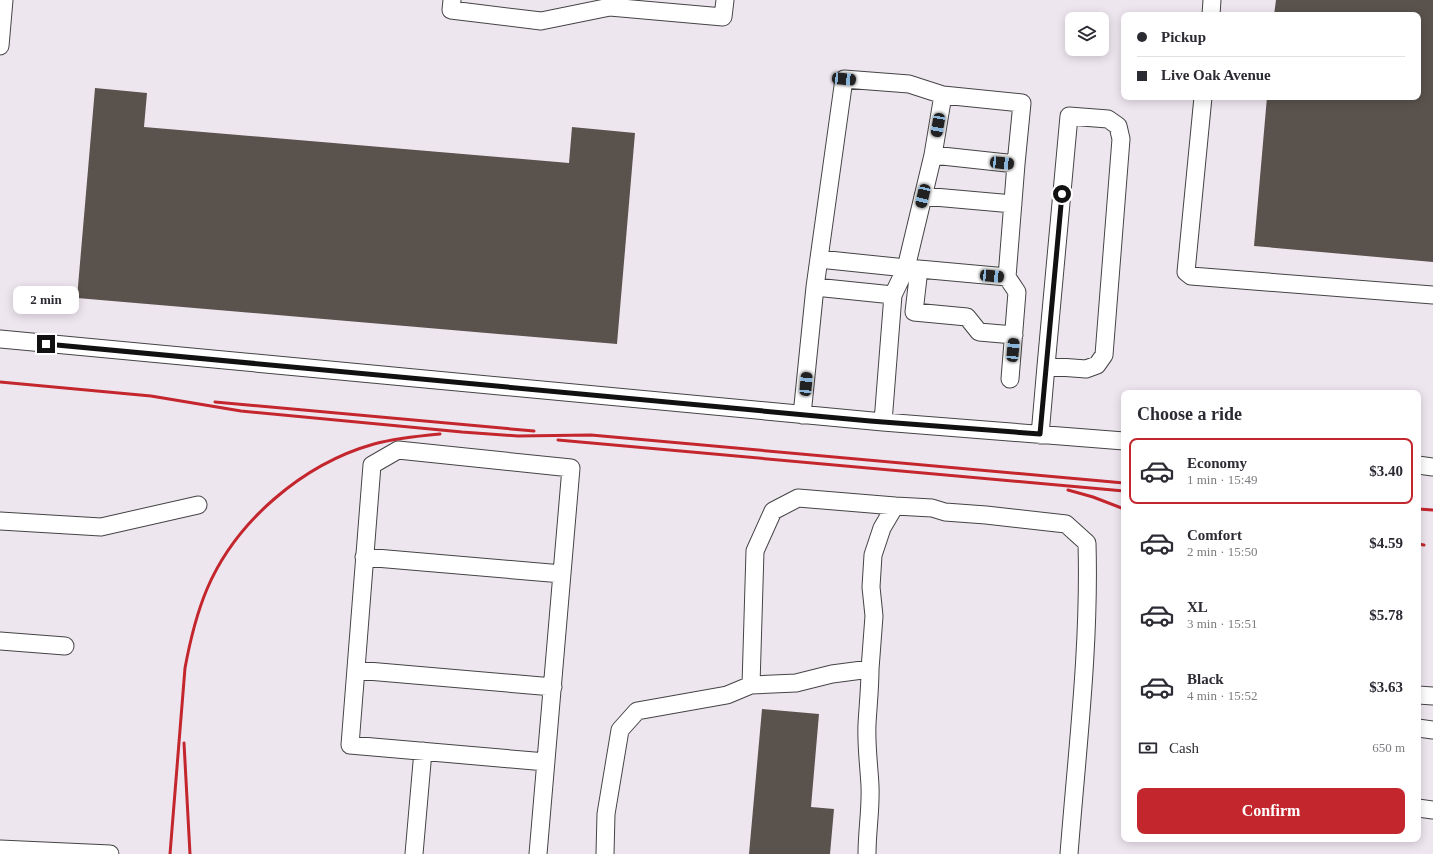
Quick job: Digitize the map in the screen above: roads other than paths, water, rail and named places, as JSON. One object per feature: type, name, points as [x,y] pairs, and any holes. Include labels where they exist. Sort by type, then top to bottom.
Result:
[{"type":"street","points":[[0,46],[4,0]]},
{"type":"street","points":[[452,0],[451,10],[541,21],[611,4],[723,17],[725,0]]},
{"type":"street","points":[[1211,12],[1212,0]]},
{"type":"street","points":[[802,415],[815,288],[844,79],[909,84],[943,95],[1022,103],[1007,277],[1017,292],[1010,379]]},
{"type":"street","points":[[943,95],[933,155],[923,196],[912,268],[914,312],[967,317],[979,332],[1014,335]]},
{"type":"street","points":[[1203,100],[1186,272],[1191,276],[1433,295]]},
{"type":"street","points":[[1040,434],[1068,116],[1108,119],[1118,126],[1121,139],[1104,355],[1097,365],[1086,370],[1046,366]]},
{"type":"street","points":[[933,155],[1016,164]]},
{"type":"street","points":[[923,196],[1013,204]]},
{"type":"street","points":[[819,259],[1007,277]]},
{"type":"street","points":[[883,422],[893,295],[912,268]]},
{"type":"street","points":[[815,288],[893,295]]},
{"type":"street","points":[[0,339],[802,415],[1121,441]]},
{"type":"street","points":[[538,854],[553,687],[571,468],[398,450],[372,465],[350,745],[546,762]]},
{"type":"street","points":[[1421,465],[1433,467]]},
{"type":"street","points":[[750,685],[755,551],[773,511],[798,498],[932,508],[945,512],[1066,524],[1087,543],[1088,572],[1084,656],[1069,854]]},
{"type":"street","points":[[0,521],[102,527],[198,505]]},
{"type":"street","points":[[867,854],[867,821],[870,786],[867,725],[874,616],[871,587],[873,555],[882,528],[895,506]]},
{"type":"street","points":[[364,558],[562,574]]},
{"type":"street","points":[[0,641],[65,646]]},
{"type":"street","points":[[605,854],[606,814],[620,730],[638,711],[727,695],[750,685],[796,683],[832,674],[870,669]]},
{"type":"street","points":[[356,670],[553,687]]},
{"type":"street","points":[[1421,695],[1433,696]]},
{"type":"street","points":[[1421,728],[1433,730]]},
{"type":"street","points":[[414,854],[424,751]]},
{"type":"street","points":[[1421,808],[1433,810]]},
{"type":"street","points":[[0,848],[110,854]]},
{"type":"railway","points":[[0,382],[151,396],[241,411],[462,432],[518,436],[591,435],[1121,483]]},
{"type":"railway","points":[[215,402],[534,431]]},
{"type":"railway","points":[[170,854],[185,668],[191,638],[207,589],[235,540],[275,498],[322,466],[348,453],[374,444],[415,436],[440,434]]},
{"type":"railway","points":[[558,440],[1121,491]]},
{"type":"railway","points":[[1068,490],[1093,497],[1121,508]]},
{"type":"railway","points":[[1421,509],[1433,510]]},
{"type":"railway","points":[[184,743],[190,854]]}]
